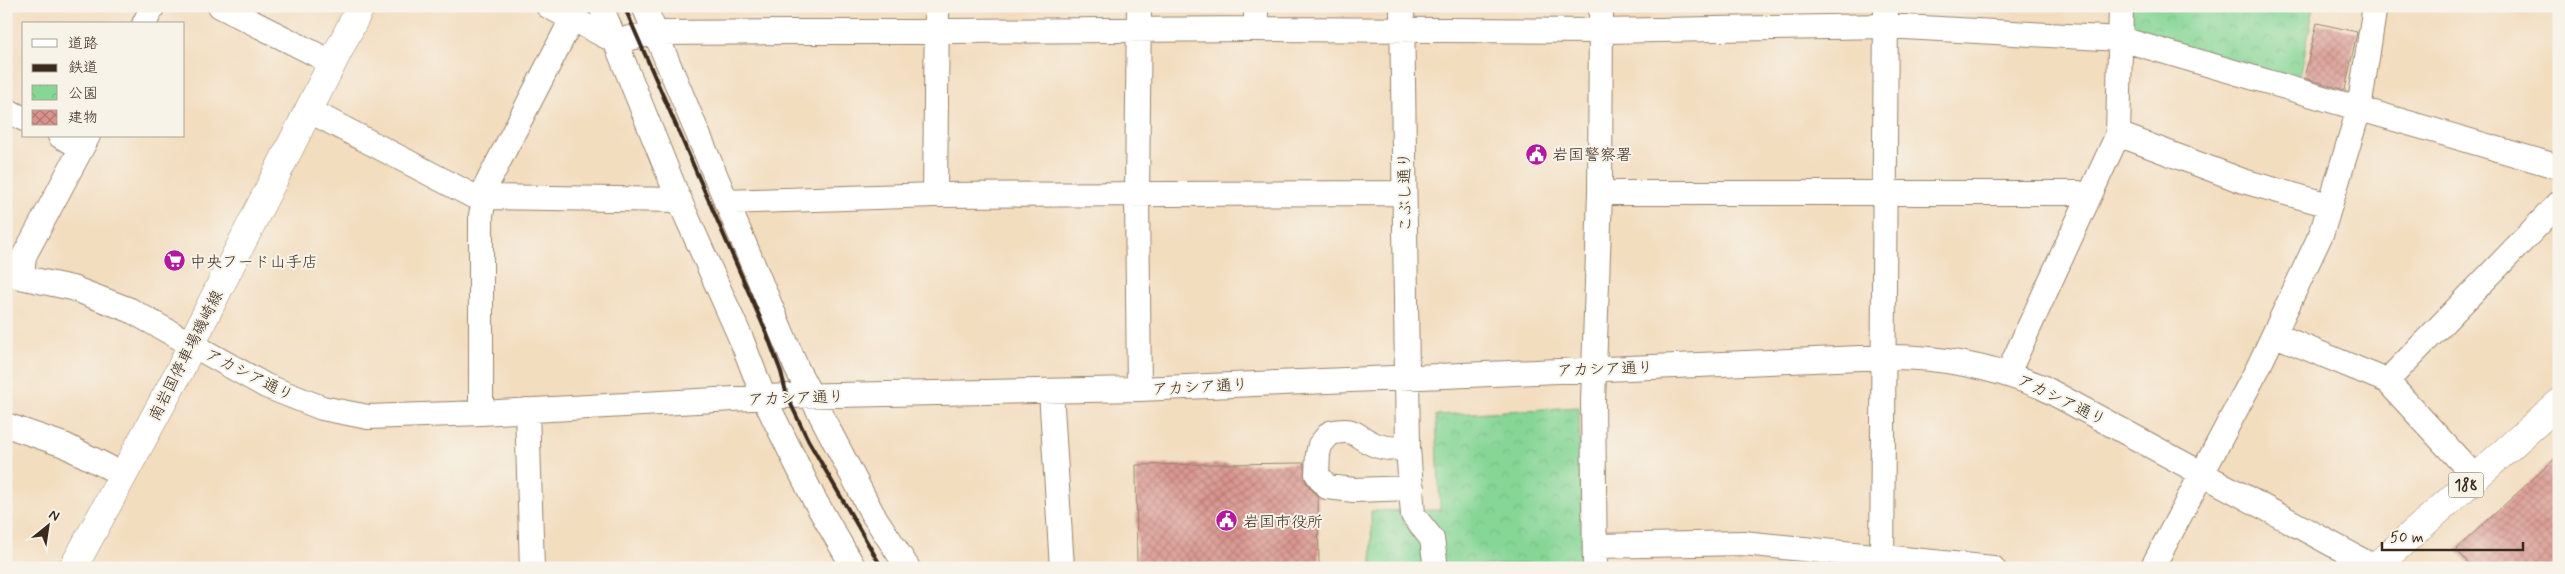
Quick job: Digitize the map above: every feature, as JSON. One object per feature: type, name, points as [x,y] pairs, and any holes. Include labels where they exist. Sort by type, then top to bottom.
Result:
[{"type":"main road","name":"南岩国停車場磯崎線","points":[[73,568],[193,345],[203,320],[361,6]]},
{"type":"main road","name":"188","points":[[2376,568],[2474,477],[2559,403]]},
{"type":"street","points":[[145,22],[153,6]]},
{"type":"street","points":[[220,6],[333,63]]},
{"type":"street","points":[[548,6],[615,41],[655,33],[1140,31],[1256,18],[1402,30],[1602,31],[1886,16],[2121,38],[2559,167]]},
{"type":"street","points":[[600,6],[680,200],[742,341],[764,398],[814,499],[854,568]]},
{"type":"street","points":[[644,6],[797,369],[872,514],[908,568]]},
{"type":"street","points":[[935,195],[937,6]]},
{"type":"street","points":[[1139,389],[1137,196],[1140,6]]},
{"type":"street","name":"こぶし通り","points":[[1402,6],[1408,448],[1413,493],[1413,515],[1432,539],[1436,568]]},
{"type":"street","points":[[1602,6],[1600,193],[1596,368],[1593,402],[1595,557],[1743,543],[1882,562],[1993,568]]},
{"type":"street","points":[[2008,373],[2118,134],[2121,6]]},
{"type":"street","points":[[2152,568],[2275,335],[2309,262],[2359,109],[2375,6]]},
{"type":"street","points":[[1882,562],[1886,16]]},
{"type":"street","points":[[481,414],[481,214],[487,184],[572,19]]},
{"type":"street","points":[[6,110],[22,117]]},
{"type":"street","points":[[308,110],[471,195],[485,197],[680,200]]},
{"type":"street","points":[[2118,134],[2243,181],[2329,205]]},
{"type":"street","points":[[14,275],[85,142],[68,138]]},
{"type":"street","points":[[726,202],[935,195],[1137,196],[1404,193]]},
{"type":"street","points":[[1600,193],[2078,193],[2089,197]]},
{"type":"street","points":[[2387,381],[2559,203]]},
{"type":"street","name":"アカシア通り","points":[[14,275],[72,288],[130,310],[266,386],[322,408],[368,417],[481,414],[810,396],[1139,389],[1884,357],[1914,357],[1959,362],[2008,373],[2042,386],[2376,568]]},
{"type":"street","points":[[2275,335],[2387,381],[2474,477]]},
{"type":"street","points":[[1051,391],[1062,568]]},
{"type":"street","points":[[527,410],[532,568]]},
{"type":"street","points":[[6,425],[64,445],[124,475]]},
{"type":"street","points":[[1408,448],[1392,449],[1374,445],[1358,434],[1349,431],[1330,433],[1320,445],[1317,474],[1326,487],[1413,493]]},
{"type":"green space","points":[[2130,6],[2314,6],[2299,83],[2130,31]]},
{"type":"green space","points":[[1579,407],[1583,561],[1444,568],[1372,568],[1371,511],[1440,510],[1436,415]]},
{"type":"building","points":[[2317,23],[2357,32],[2345,90],[2304,78]]},
{"type":"building","points":[[2559,455],[2559,568],[2473,568],[2456,549]]},
{"type":"building","name":"岩国市役所","points":[[1304,463],[1306,482],[1318,497],[1319,568],[1137,568],[1136,465]]},
{"type":"railway","points":[[624,6],[766,332],[781,372],[787,396],[808,440],[882,568]]},
{"type":"place","name":"岩国警察署","points":[[1536,154]]},
{"type":"place","name":"中央フード山手店","points":[[174,261]]},
{"type":"place","name":"岩国市役所","points":[[1227,521]]}]
